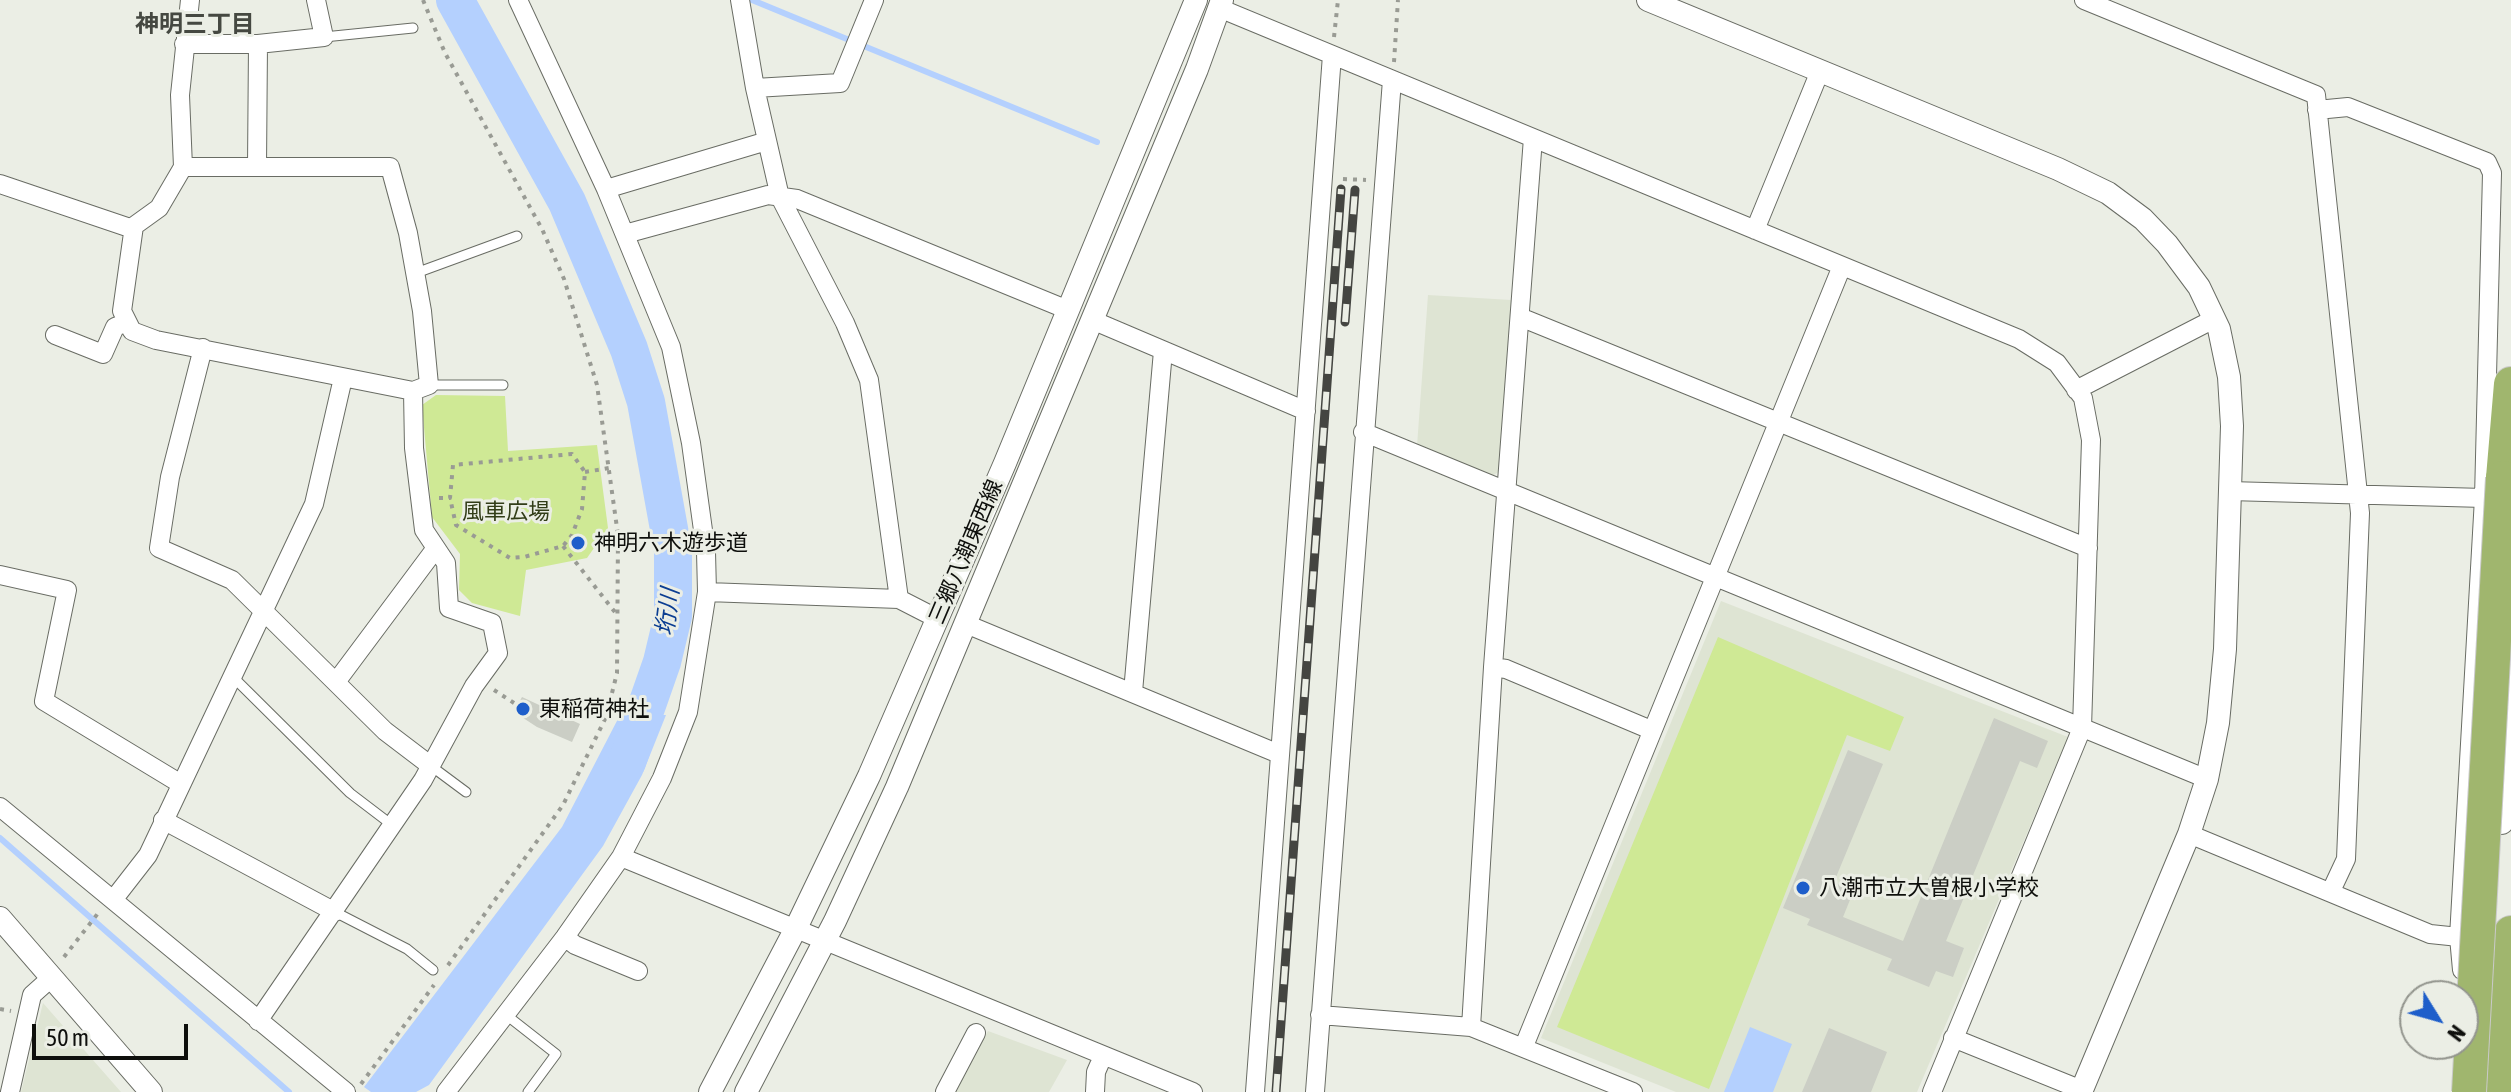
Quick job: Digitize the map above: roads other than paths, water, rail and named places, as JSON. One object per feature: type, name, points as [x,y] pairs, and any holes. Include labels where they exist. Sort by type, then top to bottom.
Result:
[{"type":"highway","points":[[2469,1092],[2493,488],[2511,384]]},
{"type":"highway","points":[[2499,1092],[2511,933]]},
{"type":"main road","points":[[2484,1092],[2511,630]]},
{"type":"street","points":[[190,0],[180,95],[183,167],[159,208],[146,215],[133,229],[122,311],[132,331],[343,378],[421,388]]},
{"type":"street","points":[[184,44],[258,44],[324,37],[316,0]]},
{"type":"street","points":[[446,1092],[565,937],[621,857],[662,778],[688,712],[707,592],[706,552],[681,383],[657,307],[518,0]]},
{"type":"street","points":[[740,0],[755,88],[780,197],[845,323],[869,380],[899,599]]},
{"type":"street","points":[[755,88],[840,83],[874,0]]},
{"type":"street","name":"三郷八潮東西線","points":[[710,1092],[796,928],[938,619],[1196,0]]},
{"type":"street","points":[[1648,0],[2108,193],[2143,219],[2167,244],[2199,287],[2214,319],[2229,377],[2232,426],[2225,649],[2207,779],[2189,834],[2082,1091],[1953,1038]]},
{"type":"street","points":[[2084,0],[2316,95],[2359,495],[2346,859],[2331,891]]},
{"type":"street","points":[[1220,4],[1332,55],[2019,339],[2057,363],[2083,398],[2091,440],[2082,728],[1932,1092]]},
{"type":"street","name":"三郷八潮東西線","points":[[746,1092],[825,940],[897,787],[1197,69],[1220,4]]},
{"type":"street","points":[[257,166],[258,44]]},
{"type":"street","points":[[1255,1092],[1332,55]]},
{"type":"street","points":[[1755,230],[1820,71]]},
{"type":"street","points":[[1315,1092],[1392,80]]},
{"type":"street","points":[[2317,110],[2348,107],[2487,162],[2492,173],[2493,488],[2459,937],[2465,1005],[2487,1052]]},
{"type":"street","points":[[1471,1027],[1493,667],[1533,138]]},
{"type":"street","points":[[606,189],[767,141]]},
{"type":"street","points":[[183,167],[390,167],[416,273],[421,388],[414,448],[424,530],[446,563],[449,608],[492,623],[498,653],[474,686],[431,766],[393,826],[258,1021]]},
{"type":"street","points":[[0,184],[133,229]]},
{"type":"street","points":[[625,234],[768,195],[797,199],[1068,310]]},
{"type":"street","points":[[1524,1046],[1842,266]]},
{"type":"street","points":[[1520,317],[2088,548]]},
{"type":"street","points":[[2076,390],[2214,319]]},
{"type":"street","points":[[1092,320],[1306,411]]},
{"type":"street","points":[[55,335],[103,354],[115,327],[127,322]]},
{"type":"street","points":[[203,348],[170,477],[159,548],[232,580],[385,731],[431,766]]},
{"type":"street","points":[[1133,692],[1163,351]]},
{"type":"street","points":[[108,904],[148,855],[314,504],[343,378]]},
{"type":"street","points":[[1363,432],[1508,489],[2207,779]]},
{"type":"street","points":[[2229,491],[2359,495],[2493,488]]},
{"type":"street","points":[[336,682],[436,548]]},
{"type":"street","points":[[0,575],[67,590],[44,701],[181,784]]},
{"type":"street","points":[[707,592],[899,599],[938,619]]},
{"type":"street","points":[[966,624],[1279,754]]},
{"type":"street","points":[[1493,667],[1506,669],[1651,730]]},
{"type":"street","points":[[2470,760],[2507,723]]},
{"type":"street","points":[[0,807],[108,904],[346,1092]]},
{"type":"street","points":[[163,820],[335,912]]},
{"type":"street","points":[[2189,834],[2430,934],[2459,937]]},
{"type":"street","points":[[621,857],[1193,1092]]},
{"type":"street","points":[[0,918],[151,1092]]},
{"type":"street","points":[[565,937],[638,971]]},
{"type":"street","points":[[10,1092],[32,995],[51,978]]},
{"type":"street","points":[[1320,1015],[1471,1027],[1633,1092]]},
{"type":"street","points":[[945,1092],[976,1033]]},
{"type":"street","points":[[1095,1092],[1096,1072],[1103,1056]]},
{"type":"lane","points":[[324,37],[413,28]]},
{"type":"lane","points":[[416,273],[517,236]]},
{"type":"lane","points":[[421,388],[503,385]]},
{"type":"lane","points":[[231,675],[350,793],[393,826]]},
{"type":"lane","points":[[431,766],[466,792]]},
{"type":"lane","points":[[335,912],[407,949],[433,970]]},
{"type":"lane","points":[[505,1014],[556,1054],[528,1092]]},
{"type":"water","points":[[620,715],[666,715],[642,775],[603,846],[429,1085],[416,1092],[371,1092],[364,1087],[562,827]]},
{"type":"water","points":[[1750,1027],[1792,1044],[1773,1092],[1724,1092]]},
{"type":"waterway","name":"垳川","points":[[455,0],[567,202],[629,349],[646,402],[673,551],[673,616],[662,662],[627,762]]},
{"type":"waterway","points":[[752,0],[1097,142]]},
{"type":"waterway","points":[[0,838],[289,1092]]},
{"type":"railway","points":[[1276,1092],[1341,189]]},
{"type":"railway","points":[[1345,322],[1355,190]]},
{"type":"place","name":"神明六木遊歩道","points":[[578,543]]},
{"type":"place","name":"東稲荷神社","points":[[523,709]]},
{"type":"place","name":"八潮市立大曽根小学校","points":[[1803,888]]},
{"type":"district","name":"神明三丁目","points":[[195,24]]},
{"type":"park label","name":"風車広場","points":[[506,512]]}]
